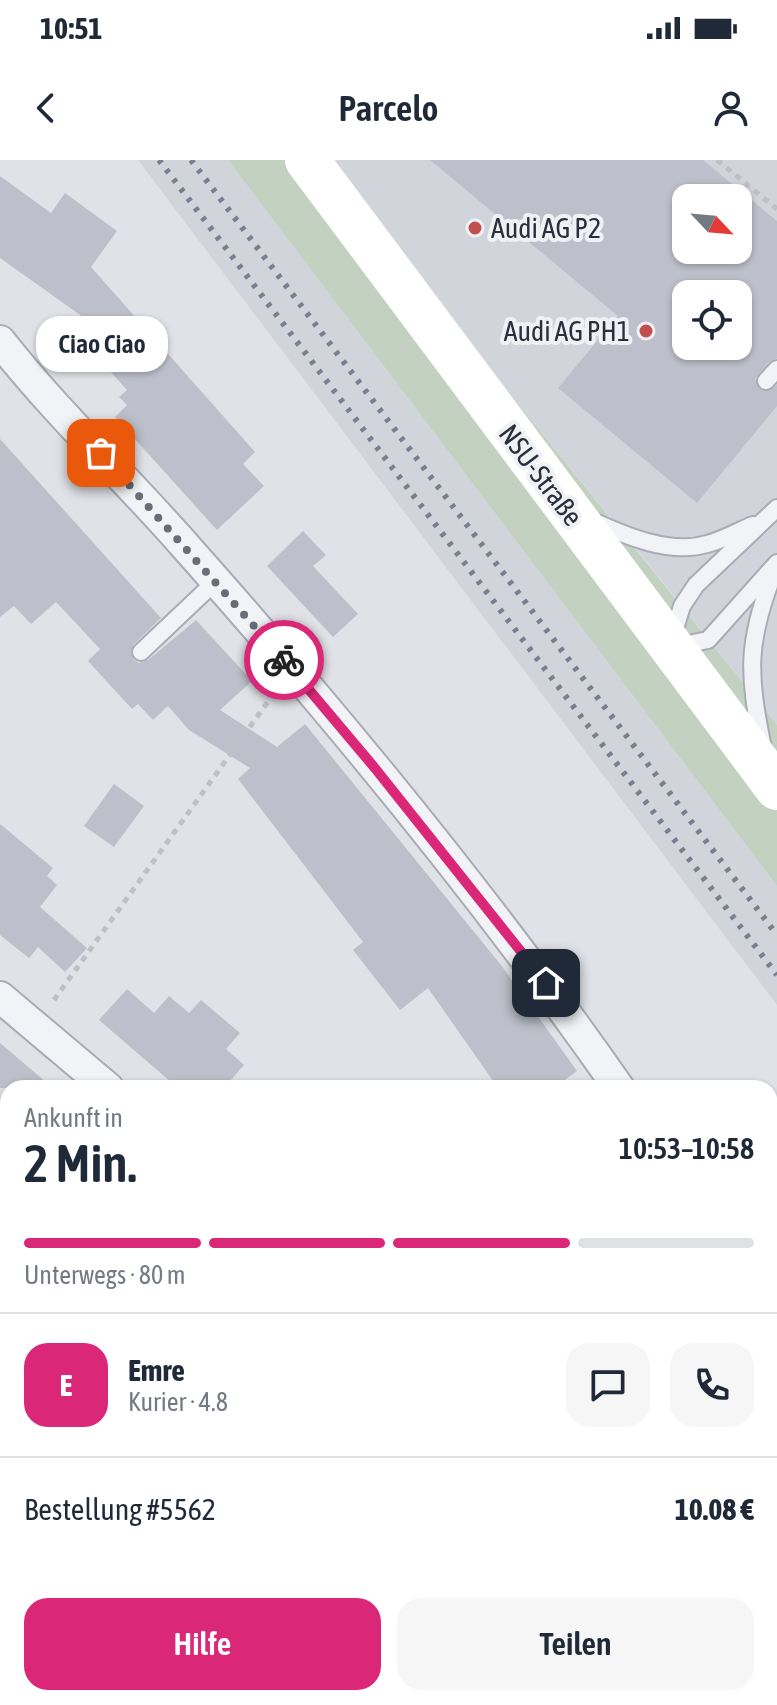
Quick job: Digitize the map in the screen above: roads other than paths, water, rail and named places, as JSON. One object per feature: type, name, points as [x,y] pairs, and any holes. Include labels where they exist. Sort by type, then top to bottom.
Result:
[{"type":"main road","name":"NSU-Straße","points":[[307,160],[669,648],[773,783]]},
{"type":"street","points":[[0,341],[216,581],[374,767],[546,983],[613,1080]]},
{"type":"street","points":[[0,997],[96,1080]]},
{"type":"lane","points":[[565,508],[624,536],[666,546],[705,545],[762,521]]},
{"type":"lane","points":[[777,508],[696,585],[682,606],[669,648],[708,640],[777,564]]},
{"type":"lane","points":[[773,783],[752,694],[752,636],[777,564]]},
{"type":"lane","points":[[141,652],[216,581]]},
{"type":"railway","points":[[159,160],[777,975]]},
{"type":"railway","points":[[191,160],[777,935]]},
{"type":"place","name":"Audi AG P2","points":[[475,228]]},
{"type":"place","name":"Audi AG PH1","points":[[646,331]]},
{"type":"place","name":"Ciao Ciao","points":[[101,453]]}]
